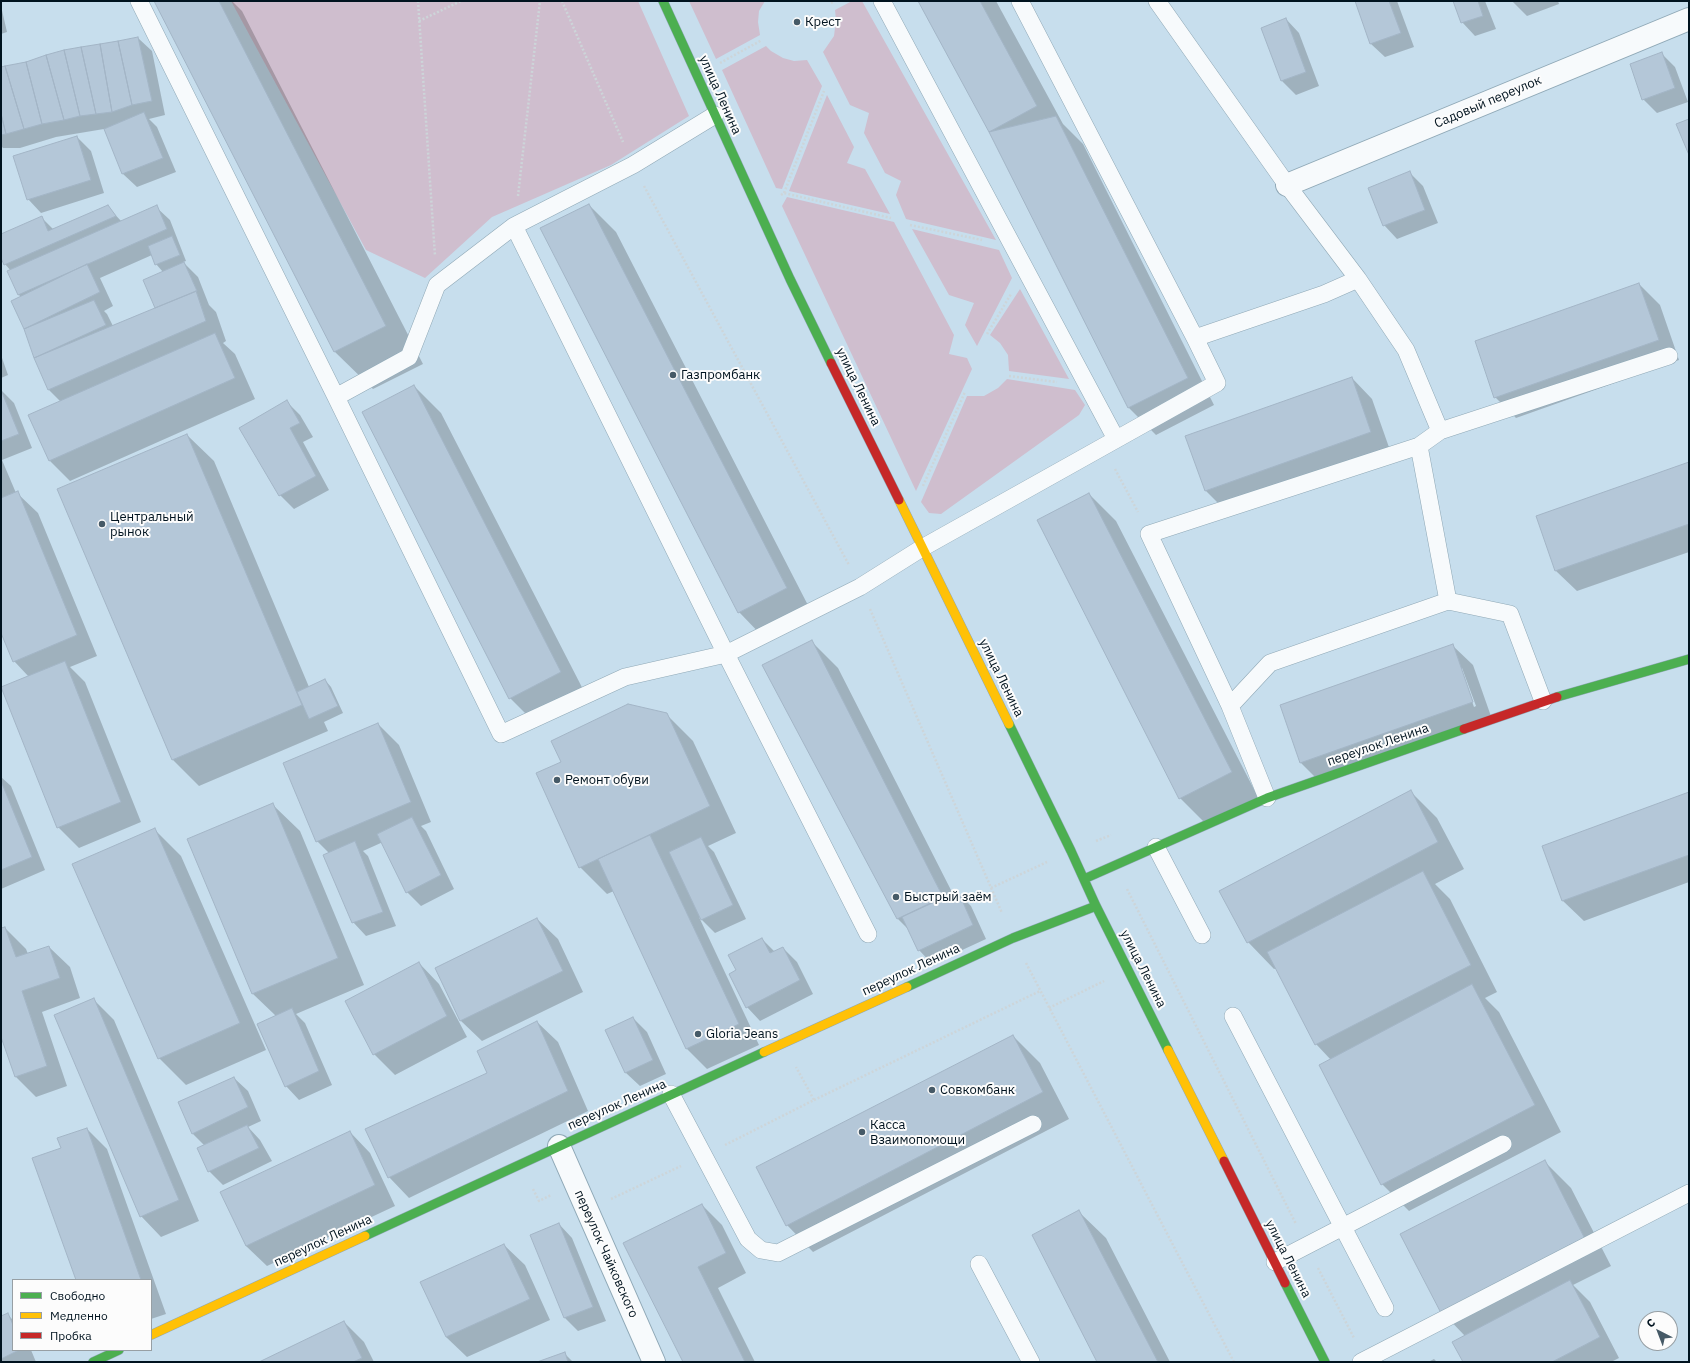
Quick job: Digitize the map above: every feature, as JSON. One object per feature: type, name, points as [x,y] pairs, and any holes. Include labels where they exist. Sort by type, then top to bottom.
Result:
[{"type":"street","name":"улица Ленина","points":[[663,1],[793,286],[1096,906],[1325,1362]]},
{"type":"street","name":"Садовый переулок","points":[[1288,185],[1689,19]]},
{"type":"street","name":"переулок Ленина","points":[[1084,879],[1267,798],[1543,701],[1689,659]]},
{"type":"street","name":"переулок Ленина","points":[[152,1335],[558,1146],[1013,938],[1096,906]]},
{"type":"street","name":"переулок Чайковского","points":[[558,1146],[654,1362]]},
{"type":"street","points":[[93,1362],[117,1351]]},
{"type":"lane","points":[[139,1],[336,397],[501,734],[625,677],[726,654],[860,587],[922,548],[1217,383],[1020,1]]},
{"type":"lane","points":[[882,1],[1088,386],[1110,443]]},
{"type":"lane","points":[[1157,1],[1288,185],[1358,279],[1406,350],[1440,431]]},
{"type":"lane","points":[[336,397],[409,358],[438,285],[514,226],[633,165],[715,115]]},
{"type":"lane","points":[[514,226],[726,654],[868,934]]},
{"type":"lane","points":[[1195,338],[1324,294],[1358,279]]},
{"type":"lane","points":[[1267,798],[1230,706],[1149,534],[1419,446],[1440,431],[1669,356]]},
{"type":"lane","points":[[1419,446],[1448,601]]},
{"type":"lane","points":[[1230,706],[1270,663],[1448,601],[1510,614],[1543,701]]},
{"type":"lane","points":[[1156,847],[1202,935]]},
{"type":"lane","points":[[1233,1016],[1385,1308]]},
{"type":"lane","points":[[671,1094],[748,1239],[761,1250],[778,1253],[1033,1124]]},
{"type":"lane","points":[[1275,1262],[1503,1144]]},
{"type":"lane","points":[[1363,1361],[1689,1193]]},
{"type":"lane","points":[[979,1264],[1031,1362]]},
{"type":"path","points":[[418,1],[438,285]]},
{"type":"path","points":[[419,21],[461,1]]},
{"type":"path","points":[[514,226],[540,1]]},
{"type":"path","points":[[562,1],[633,165],[860,587],[1013,938],[1234,1362]]},
{"type":"path","points":[[831,3],[835,1]]},
{"type":"path","points":[[697,76],[762,40]]},
{"type":"path","points":[[758,208],[784,193],[824,91]]},
{"type":"path","points":[[784,193],[891,218]]},
{"type":"path","points":[[910,226],[1013,247]]},
{"type":"path","points":[[987,334],[1026,270]]},
{"type":"path","points":[[1009,376],[1088,386]]},
{"type":"path","points":[[908,519],[965,392]]},
{"type":"path","points":[[1110,443],[1149,534]]},
{"type":"path","points":[[1102,839],[1307,1246],[1363,1361]]},
{"type":"path","points":[[814,1100],[1040,991]]},
{"type":"shaded area","points":[[231,1],[638,1],[689,116],[611,165],[492,217],[425,278],[366,250]]},
{"type":"shaded area","points":[[689,1],[765,1],[759,11],[758,22],[760,35],[716,59]]},
{"type":"shaded area","points":[[852,1],[862,1],[996,240],[906,219],[896,195],[901,181],[885,173],[864,133],[869,113],[850,105],[823,52],[834,36],[836,20],[835,10]]},
{"type":"shaded area","points":[[766,46],[771,51],[783,58],[794,61],[807,60],[822,86],[782,189],[776,188],[722,70]]},
{"type":"shaded area","points":[[827,95],[854,147],[847,163],[865,169],[890,214],[789,191]]},
{"type":"shaded area","points":[[787,197],[894,222],[954,335],[949,354],[967,358],[972,369],[916,491],[782,206]]},
{"type":"shaded area","points":[[912,229],[999,250],[1012,278],[977,346],[965,325],[974,303],[949,295]]},
{"type":"shaded area","points":[[1020,289],[1069,379],[1009,371],[1008,355],[1000,343],[990,335]]},
{"type":"shaded area","points":[[1007,379],[1075,390],[1085,405],[1079,415],[941,514],[929,513],[921,502],[967,396],[984,396],[998,388]]},
{"type":"building","points":[[154,1],[219,1],[386,326],[334,352]]},
{"type":"building","points":[[918,1],[980,1],[1037,106],[989,132]]},
{"type":"building","points":[[1355,1],[1389,1],[1401,33],[1370,44]]},
{"type":"building","points":[[1453,1],[1478,1],[1483,16],[1461,23]]},
{"type":"building","points":[[1286,18],[1306,72],[1281,81],[1261,28]]},
{"type":"building","points":[[138,37],[152,101],[132,105],[118,41]]},
{"type":"building","points":[[118,41],[132,105],[112,112],[100,44]]},
{"type":"building","points":[[100,44],[112,112],[96,114],[81,47]]},
{"type":"building","points":[[81,47],[96,114],[80,116],[64,50]]},
{"type":"building","points":[[64,50],[80,116],[64,120],[46,55]]},
{"type":"building","points":[[1662,52],[1675,88],[1642,100],[1630,64]]},
{"type":"building","points":[[46,55],[64,120],[42,124],[26,62]]},
{"type":"building","points":[[26,62],[42,124],[24,129],[5,66]]},
{"type":"building","points":[[5,66],[24,129],[6,134],[1,114],[1,67]]},
{"type":"building","points":[[144,112],[163,158],[122,174],[104,129]]},
{"type":"building","points":[[1,114],[6,134],[1,135]]},
{"type":"building","points":[[1056,116],[1188,378],[1128,408],[989,132]]},
{"type":"building","points":[[1689,119],[1689,155],[1676,124]]},
{"type":"building","points":[[77,136],[91,180],[27,200],[13,156]]},
{"type":"building","points":[[1410,171],[1425,210],[1383,226],[1368,188]]},
{"type":"building","points":[[589,204],[787,588],[738,613],[540,228]]},
{"type":"building","points":[[108,205],[116,216],[4,265],[1,258],[1,234],[42,216],[48,231]]},
{"type":"building","points":[[157,205],[167,229],[18,295],[7,271]]},
{"type":"building","points":[[172,236],[180,255],[155,265],[148,246]]},
{"type":"building","points":[[184,262],[197,291],[155,308],[143,280]]},
{"type":"building","points":[[87,264],[100,292],[24,329],[11,301]]},
{"type":"building","points":[[1639,283],[1659,340],[1494,398],[1475,341]]},
{"type":"building","points":[[196,291],[206,321],[48,390],[34,358]]},
{"type":"building","points":[[94,300],[106,325],[34,358],[24,329]]},
{"type":"building","points":[[215,333],[235,378],[49,461],[28,415]]},
{"type":"building","points":[[1352,377],[1371,432],[1205,491],[1185,436]]},
{"type":"building","points":[[414,385],[561,672],[509,699],[362,412]]},
{"type":"building","points":[[1,390],[19,434],[1,441]]},
{"type":"building","points":[[287,400],[300,423],[290,428],[316,476],[279,496],[239,428]]},
{"type":"building","points":[[187,434],[302,705],[172,760],[57,489]]},
{"type":"building","points":[[1689,462],[1689,524],[1555,571],[1536,516]]},
{"type":"building","points":[[18,491],[77,635],[13,662],[1,633],[1,498]]},
{"type":"building","points":[[1089,493],[1232,772],[1179,799],[1037,520]]},
{"type":"building","points":[[812,640],[943,897],[897,919],[762,665]]},
{"type":"building","points":[[1453,644],[1473,702],[1300,763],[1280,705]]},
{"type":"building","points":[[65,661],[121,802],[57,828],[1,687]]},
{"type":"building","points":[[325,679],[338,706],[309,719],[297,692]]},
{"type":"building","points":[[628,704],[667,713],[710,806],[579,868],[536,773],[561,762],[551,741]]},
{"type":"building","points":[[378,723],[411,802],[316,842],[283,763]]},
{"type":"building","points":[[1,781],[32,857],[1,870]]},
{"type":"building","points":[[1411,790],[1438,842],[1247,943],[1219,891]]},
{"type":"building","points":[[1689,792],[1689,855],[1562,901],[1542,846]]},
{"type":"building","points":[[273,803],[338,958],[252,994],[187,839]]},
{"type":"building","points":[[412,817],[441,875],[406,893],[377,834]]},
{"type":"building","points":[[155,828],[240,1023],[158,1059],[72,864]]},
{"type":"building","points":[[650,835],[739,1024],[686,1049],[598,859]]},
{"type":"building","points":[[701,837],[733,905],[701,920],[669,852]]},
{"type":"building","points":[[355,841],[383,912],[352,923],[323,855]]},
{"type":"building","points":[[1423,871],[1471,965],[1315,1045],[1267,952]]},
{"type":"building","points":[[958,891],[973,925],[918,951],[902,917]]},
{"type":"building","points":[[537,918],[563,971],[460,1021],[435,968]]},
{"type":"building","points":[[5,927],[16,957],[49,946],[60,978],[22,991],[47,1066],[15,1077],[1,1037],[1,928]]},
{"type":"building","points":[[762,938],[770,953],[783,947],[800,980],[746,1008],[729,974],[736,970],[728,955]]},
{"type":"building","points":[[419,962],[447,1016],[373,1055],[345,1001]]},
{"type":"building","points":[[1472,984],[1535,1105],[1381,1185],[1319,1065]]},
{"type":"building","points":[[94,998],[179,1200],[140,1217],[54,1015]]},
{"type":"building","points":[[292,1008],[319,1071],[285,1087],[257,1024]]},
{"type":"building","points":[[633,1017],[653,1060],[625,1073],[605,1030]]},
{"type":"building","points":[[537,1021],[568,1091],[388,1178],[365,1129],[487,1073],[477,1051]]},
{"type":"building","points":[[1013,1035],[1043,1092],[786,1226],[756,1167]]},
{"type":"building","points":[[234,1077],[248,1107],[192,1134],[178,1102]]},
{"type":"building","points":[[247,1125],[259,1148],[208,1172],[197,1148]]},
{"type":"building","points":[[87,1128],[141,1279],[76,1279],[32,1158],[61,1148],[57,1138]]},
{"type":"building","points":[[350,1131],[375,1185],[246,1246],[220,1192]]},
{"type":"building","points":[[1545,1160],[1585,1239],[1441,1313],[1400,1234]]},
{"type":"building","points":[[702,1204],[726,1253],[698,1267],[745,1362],[683,1362],[623,1243]]},
{"type":"building","points":[[1079,1210],[1158,1362],[1097,1362],[1032,1235]]},
{"type":"building","points":[[559,1223],[593,1307],[564,1318],[530,1235]]},
{"type":"building","points":[[504,1244],[530,1299],[446,1337],[420,1282]]},
{"type":"building","points":[[1570,1280],[1600,1337],[1552,1362],[1463,1362],[1452,1342]]},
{"type":"building","points":[[8,1313],[12,1323],[12,1351],[17,1351],[1,1359],[1,1316]]},
{"type":"building","points":[[344,1321],[362,1358],[353,1362],[259,1362]]},
{"type":"building","points":[[565,1352],[568,1362],[537,1362]]},
{"type":"traffic: fast","points":[[663,1],[790,279],[831,363]]},
{"type":"traffic: fast","points":[[1557,697],[1689,659]]},
{"type":"traffic: fast","points":[[1009,724],[1096,906],[1168,1050]]},
{"type":"traffic: fast","points":[[1084,879],[1267,798],[1464,729]]},
{"type":"traffic: fast","points":[[907,987],[1013,938],[1096,906]]},
{"type":"traffic: fast","points":[[365,1236],[764,1052]]},
{"type":"traffic: fast","points":[[1285,1283],[1325,1362]]},
{"type":"traffic: fast","points":[[93,1362],[117,1351]]},
{"type":"traffic: slow","points":[[899,500],[1009,724]]},
{"type":"traffic: slow","points":[[764,1052],[907,987]]},
{"type":"traffic: slow","points":[[1168,1050],[1224,1161]]},
{"type":"traffic: slow","points":[[152,1335],[365,1236]]},
{"type":"traffic: jam","points":[[831,363],[899,500]]},
{"type":"traffic: jam","points":[[1464,729],[1557,697]]},
{"type":"traffic: jam","points":[[1224,1161],[1285,1283]]},
{"type":"place","name":"Крест","points":[[797,22]]},
{"type":"place","name":"Газпромбанк","points":[[673,375]]},
{"type":"place","name":"Центральный рынок","points":[[102,524]]},
{"type":"place","name":"Ремонт обуви","points":[[557,780]]},
{"type":"place","name":"Быстрый заём","points":[[896,897]]},
{"type":"place","name":"Gloria Jeans","points":[[698,1034]]},
{"type":"place","name":"Совкомбанк","points":[[932,1090]]},
{"type":"place","name":"Касса Взаимопомощи","points":[[862,1132]]}]
